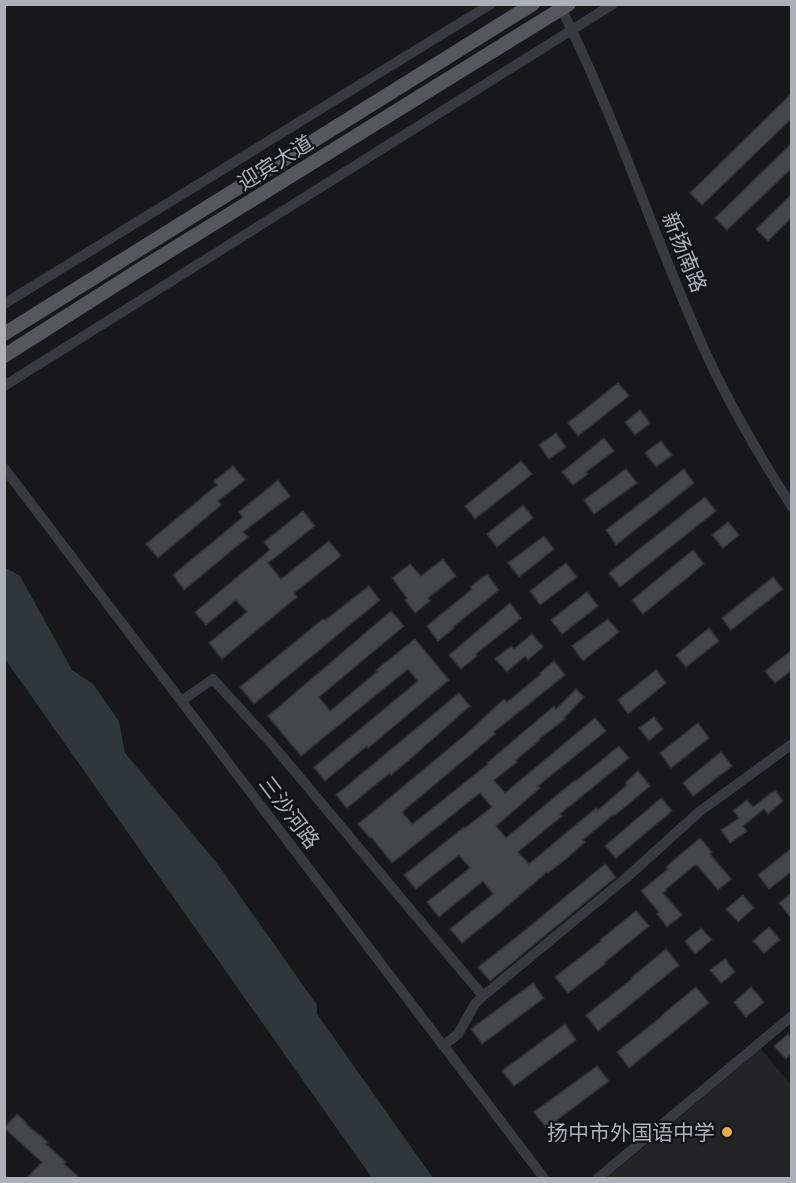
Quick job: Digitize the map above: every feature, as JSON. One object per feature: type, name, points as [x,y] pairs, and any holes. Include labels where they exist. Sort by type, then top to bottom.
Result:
[{"type":"main road","name":"迎宾大道","points":[[4,334],[533,4]]},
{"type":"main road","name":"迎宾大道","points":[[4,356],[563,6]]},
{"type":"main road","points":[[130,255],[139,270]]},
{"type":"street","points":[[4,304],[491,4]]},
{"type":"street","points":[[4,386],[613,4]]},
{"type":"street","name":"新扬南路","points":[[563,6],[700,341],[729,399],[792,507]]},
{"type":"street","name":"三沙河路","points":[[4,468],[544,1179]]},
{"type":"street","points":[[181,701],[213,679],[271,743],[483,996]]},
{"type":"street","points":[[444,1045],[458,1034],[475,1004],[483,996],[626,878],[699,812],[792,744]]},
{"type":"street","points":[[598,1179],[792,1016]]},
{"type":"shaded area","points":[[4,567],[20,576],[72,670],[93,684],[119,721],[125,753],[216,862],[317,1005],[317,1014],[433,1178],[372,1178],[5,659]]},
{"type":"shaded area","name":"扬中市外国语中学","points":[[761,1049],[791,1085],[791,1178],[607,1178]]},
{"type":"building","points":[[792,93],[792,118],[702,205],[690,193]]},
{"type":"building","points":[[792,143],[792,168],[727,230],[715,218]]},
{"type":"building","points":[[792,194],[792,217],[768,241],[756,229]]},
{"type":"building","points":[[618,383],[629,396],[578,436],[568,423]]},
{"type":"building","points":[[640,410],[650,423],[635,435],[625,422]]},
{"type":"building","points":[[556,433],[566,447],[549,459],[539,445]]},
{"type":"building","points":[[604,438],[614,451],[573,485],[562,472]]},
{"type":"building","points":[[661,441],[672,455],[656,467],[645,453]]},
{"type":"building","points":[[521,461],[532,474],[475,519],[465,506]]},
{"type":"building","points":[[233,466],[245,480],[218,501],[221,505],[158,558],[146,544],[217,485],[214,481]]},
{"type":"building","points":[[626,469],[637,483],[594,514],[584,500]]},
{"type":"building","points":[[684,469],[694,483],[616,545],[606,530]]},
{"type":"building","points":[[278,480],[290,496],[243,532],[248,537],[184,590],[173,575],[243,517],[239,512]]},
{"type":"building","points":[[705,497],[716,511],[620,587],[609,573]]},
{"type":"building","points":[[523,505],[533,518],[497,547],[487,534]]},
{"type":"building","points":[[303,511],[315,526],[268,563],[281,579],[329,541],[341,556],[294,593],[297,597],[222,659],[209,643],[247,612],[236,600],[206,625],[195,612],[270,550],[264,542]]},
{"type":"building","points":[[728,522],[739,535],[723,548],[712,535]]},
{"type":"building","points":[[544,536],[554,549],[519,577],[508,563]]},
{"type":"building","points":[[693,550],[704,564],[643,614],[632,600]]},
{"type":"building","points":[[443,559],[456,576],[428,598],[430,601],[415,613],[392,578],[410,564],[421,576]]},
{"type":"building","points":[[566,563],[577,577],[540,605],[530,591]]},
{"type":"building","points":[[487,574],[499,590],[438,641],[427,626]]},
{"type":"building","points":[[773,577],[783,589],[731,630],[722,618]]},
{"type":"building","points":[[369,586],[380,600],[254,704],[240,687],[323,619],[325,620]]},
{"type":"building","points":[[587,592],[598,606],[562,634],[551,620]]},
{"type":"building","points":[[510,603],[521,618],[461,669],[449,655]]},
{"type":"building","points":[[391,611],[404,626],[319,697],[330,711],[415,639],[449,680],[325,781],[314,767],[418,681],[408,669],[301,756],[268,716]]},
{"type":"building","points":[[608,619],[619,632],[583,661],[572,646]]},
{"type":"building","points":[[709,628],[719,641],[686,667],[676,655]]},
{"type":"building","points":[[532,634],[543,647],[528,660],[525,656],[507,672],[495,659],[511,646],[514,649]]},
{"type":"building","points":[[792,650],[792,670],[775,683],[765,671]]},
{"type":"building","points":[[554,661],[565,675],[494,732],[495,734],[402,812],[412,824],[488,764],[554,706],[556,709],[576,689],[584,697],[565,719],[494,780],[505,793],[595,718],[606,731],[538,786],[540,788],[496,826],[506,838],[619,746],[629,758],[560,814],[562,816],[518,852],[529,864],[596,808],[598,810],[627,785],[625,783],[638,771],[650,786],[583,840],[585,842],[566,859],[547,872],[462,943],[450,929],[493,894],[483,881],[439,917],[427,902],[470,868],[459,855],[416,889],[404,875],[492,807],[480,793],[392,863],[358,824],[464,736],[504,699],[507,702]]},
{"type":"building","points":[[656,670],[666,683],[628,714],[618,700]]},
{"type":"building","points":[[459,693],[470,706],[391,775],[390,773],[347,808],[336,795]]},
{"type":"building","points":[[654,717],[663,729],[649,741],[639,728]]},
{"type":"building","points":[[698,723],[709,738],[671,768],[660,753]]},
{"type":"building","points":[[721,752],[732,766],[693,796],[683,783]]},
{"type":"building","points":[[775,790],[783,801],[768,814],[764,809],[743,826],[747,831],[730,843],[721,830],[739,818],[733,811],[747,800],[753,807]]},
{"type":"building","points":[[661,798],[672,811],[616,858],[605,846]]},
{"type":"building","points":[[700,838],[731,879],[718,890],[695,865],[663,893],[682,915],[667,927],[657,914],[659,912],[641,891]]},
{"type":"building","points":[[792,848],[792,871],[769,889],[758,875]]},
{"type":"building","points":[[605,864],[616,877],[490,981],[478,967]]},
{"type":"building","points":[[792,893],[792,919],[779,903]]},
{"type":"building","points":[[743,895],[754,908],[738,922],[726,909]]},
{"type":"building","points":[[636,911],[649,926],[568,993],[555,977]]},
{"type":"building","points":[[769,927],[780,940],[764,953],[753,941]]},
{"type":"building","points":[[701,928],[712,940],[695,954],[685,941]]},
{"type":"building","points":[[666,949],[679,965],[598,1031],[586,1015]]},
{"type":"building","points":[[725,959],[735,972],[721,983],[710,970]]},
{"type":"building","points":[[533,983],[544,998],[482,1044],[471,1029]]},
{"type":"building","points":[[696,987],[709,1003],[629,1068],[617,1052]]},
{"type":"building","points":[[751,987],[764,1002],[746,1017],[734,1002]]},
{"type":"building","points":[[565,1024],[576,1040],[514,1086],[502,1071]]},
{"type":"building","points":[[788,1034],[792,1038],[792,1053],[786,1059],[774,1046]]},
{"type":"building","points":[[597,1066],[609,1081],[546,1128],[534,1112]]},
{"type":"building","points":[[17,1114],[48,1142],[46,1144],[81,1179],[26,1179],[42,1162],[4,1128]]},
{"type":"place","name":"扬中市外国语中学","points":[[727,1132]]}]
